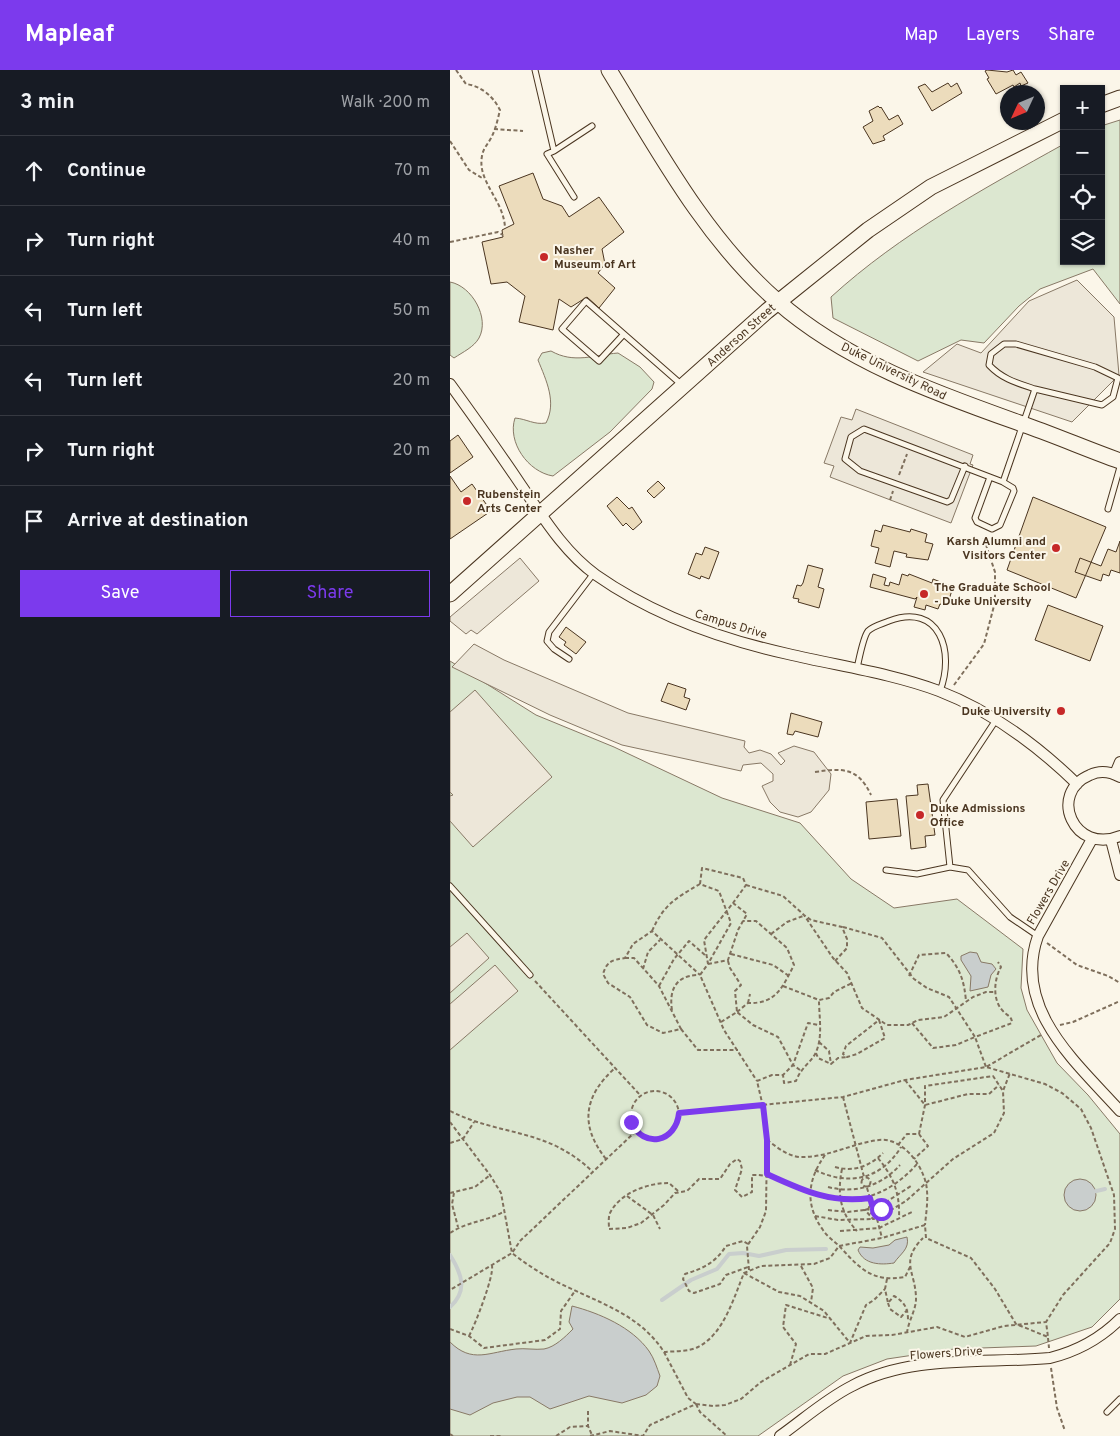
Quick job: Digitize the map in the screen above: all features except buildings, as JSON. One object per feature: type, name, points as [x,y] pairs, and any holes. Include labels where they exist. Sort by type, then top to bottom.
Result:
[{"type":"street","name":"Duke University Road","points":[[609,70],[690,199],[725,247],[778,302],[830,340],[856,355],[959,402],[1120,461]]},
{"type":"street","points":[[1105,104],[1120,98]]},
{"type":"street","name":"Anderson Street","points":[[450,594],[778,302],[868,230],[931,186],[1060,122]]},
{"type":"street","name":"Campus Drive","points":[[450,384],[541,513],[573,554],[594,574],[647,607],[674,619],[786,654],[857,669],[940,691],[996,720],[1029,741],[1076,784]]},
{"type":"street","points":[[1120,762],[1118,776],[1094,773],[1076,784],[1070,799],[1070,816],[1078,830],[1092,839],[1116,838],[1120,874]]},
{"type":"street","name":"Flowers Drive","points":[[1092,839],[1041,939],[1032,968],[1036,997],[1044,1018],[1064,1048],[1120,1111]]},
{"type":"street","name":"Flowers Drive","points":[[780,1436],[841,1392],[883,1373],[933,1364],[1050,1358],[1067,1354],[1095,1340],[1120,1318]]},
{"type":"lane","points":[[535,70],[554,151]]},
{"type":"lane","points":[[574,198],[547,154],[592,126]]},
{"type":"lane","points":[[624,334],[599,360],[562,329],[586,301],[624,334],[684,387]]},
{"type":"lane","points":[[1004,344],[1016,344],[1095,366],[1118,378],[1113,397],[1102,405],[1035,389],[1007,380],[996,372],[989,365],[991,354],[1004,344]]},
{"type":"lane","points":[[1003,482],[1035,389]]},
{"type":"lane","points":[[965,466],[951,500],[942,502],[860,471],[845,459],[851,437],[864,429],[965,466],[1003,482],[1014,488],[1014,492],[1000,525],[992,529],[977,522],[975,518],[990,477]]},
{"type":"lane","points":[[1108,509],[1120,466]]},
{"type":"lane","points":[[569,659],[554,649],[547,641],[549,632],[594,574]]},
{"type":"lane","points":[[857,669],[866,634],[871,629],[893,620],[907,617],[927,621],[939,631],[946,646],[945,667],[940,691]]},
{"type":"lane","points":[[950,867],[943,800],[996,720]]},
{"type":"lane","points":[[886,870],[917,874],[950,867],[968,870],[1004,911],[1023,928],[1041,939]]},
{"type":"lane","points":[[450,886],[530,975]]},
{"type":"lane","points":[[1107,1412],[1120,1399]]},
{"type":"path","points":[[456,70],[466,84],[474,85],[496,101],[500,110],[482,156],[483,178]]},
{"type":"path","points":[[494,129],[523,131]]},
{"type":"path","points":[[450,141],[469,170],[483,178],[491,188],[505,218],[506,228]]},
{"type":"path","points":[[450,242],[498,232],[503,235]]},
{"type":"path","points":[[898,477],[910,446]]},
{"type":"path","points":[[890,500],[894,490]]},
{"type":"path","points":[[953,687],[984,644],[996,602],[995,572],[983,536]]},
{"type":"path","points":[[815,772],[836,768],[850,772],[865,781],[871,795]]},
{"type":"path","points":[[700,884],[702,868],[742,878],[746,885],[783,896],[811,920],[882,938],[897,955],[909,975],[927,988],[949,997],[975,1037],[986,1067]]},
{"type":"path","points":[[625,958],[633,944],[652,931],[665,908],[677,897],[700,884],[719,891],[731,923],[700,975]]},
{"type":"path","points":[[708,964],[704,940],[746,885]]},
{"type":"path","points":[[733,903],[747,914],[728,960],[730,968],[741,985],[735,991],[737,1012],[753,1025],[778,1037],[793,1065],[800,1070]]},
{"type":"path","points":[[771,934],[797,917],[804,915]]},
{"type":"path","points":[[804,915],[836,961],[847,973],[862,1008],[879,1020],[895,1026],[918,1020],[944,1017],[966,1001],[986,992],[995,992]]},
{"type":"path","points":[[743,921],[756,921],[771,934],[786,948],[794,966],[778,994],[762,1004],[748,1003]]},
{"type":"path","points":[[836,961],[847,948],[847,939],[842,927]]},
{"type":"path","points":[[652,931],[700,975],[720,1022],[757,1081],[763,1105],[767,1140],[766,1211],[760,1227],[747,1245],[748,1269],[744,1273],[722,1322],[712,1335],[698,1347],[664,1352]]},
{"type":"path","points":[[1041,939],[1077,965],[1108,976],[1120,983]]},
{"type":"path","points":[[643,969],[648,952],[660,940]]},
{"type":"path","points":[[659,986],[674,959],[688,941],[707,957]]},
{"type":"path","points":[[909,975],[919,955],[946,953],[959,966],[965,984],[966,1001]]},
{"type":"path","points":[[730,954],[773,965],[789,976]]},
{"type":"path","points":[[680,1029],[663,1032],[647,1025],[630,997],[608,983],[603,974],[605,965],[612,960],[634,958],[659,986],[680,1029],[698,1050],[738,1050]]},
{"type":"path","points":[[708,964],[728,960]]},
{"type":"path","points":[[912,1023],[933,1048],[956,1045],[1012,1023],[1011,1017],[999,1006],[995,992],[1000,967],[998,962]]},
{"type":"path","points":[[530,975],[640,1095]]},
{"type":"path","points":[[672,1012],[670,997],[673,986],[685,976],[700,975]]},
{"type":"path","points":[[783,986],[819,1000],[830,998],[834,992],[852,983]]},
{"type":"path","points":[[720,1022],[748,1003],[750,994]]},
{"type":"path","points":[[783,1075],[784,1083],[796,1081],[800,1070],[816,1053],[820,1026],[819,1000]]},
{"type":"path","points":[[1056,1027],[1073,1022],[1120,1001]]},
{"type":"path","points":[[831,1064],[838,1058],[857,1054],[885,1038],[879,1020]]},
{"type":"path","points":[[846,1057],[843,1054],[846,1046],[879,1020]]},
{"type":"path","points":[[757,1081],[772,1075],[783,1075],[793,1065],[808,1023],[820,1026]]},
{"type":"path","points":[[679,1113],[843,1097],[906,1080],[986,1067],[1043,1034]]},
{"type":"path","points":[[818,1042],[830,1052],[831,1064]]},
{"type":"path","points":[[816,1053],[818,1058],[831,1064]]},
{"type":"path","points":[[986,1067],[1010,1072],[1045,1084],[1062,1093],[1081,1109],[1091,1128],[1114,1195],[1115,1229],[1110,1243],[1063,1295],[1046,1322],[1057,1408],[1064,1431]]},
{"type":"path","points":[[607,1159],[588,1127],[588,1114],[596,1089],[615,1068]]},
{"type":"path","points":[[815,1216],[849,1220],[876,1218],[899,1206],[926,1185],[953,1159],[994,1133],[1004,1113],[1003,1091],[1010,1072]]},
{"type":"path","points":[[914,1158],[928,1146],[919,1134],[925,1105],[925,1086],[993,1076],[1003,1091]]},
{"type":"path","points":[[906,1080],[925,1105]]},
{"type":"path","points":[[925,1105],[968,1094],[989,1094],[999,1085]]},
{"type":"path","points":[[652,1091],[668,1094],[674,1100],[679,1113],[675,1129],[663,1138],[652,1139],[636,1131],[630,1114],[632,1105],[640,1095],[652,1091]]},
{"type":"path","points":[[843,1097],[862,1167],[864,1177],[862,1183],[867,1188],[872,1205]]},
{"type":"path","points":[[450,1111],[474,1122],[543,1139],[570,1154],[593,1172]]},
{"type":"path","points":[[450,1122],[490,1175],[501,1193],[512,1253],[533,1269],[575,1291],[617,1309],[646,1330],[664,1352],[688,1398],[696,1404],[700,1412],[727,1436]]},
{"type":"path","points":[[450,1143],[463,1139],[474,1122]]},
{"type":"path","points":[[450,1290],[512,1253],[520,1241],[636,1131]]},
{"type":"path","points":[[814,1170],[840,1180],[864,1177],[885,1166],[907,1134],[919,1134]]},
{"type":"path","points":[[767,1140],[786,1154],[800,1157],[824,1154],[880,1139],[899,1146],[914,1158],[926,1185],[926,1238],[971,1258],[995,1289],[1016,1324],[1048,1337]]},
{"type":"path","points":[[824,1154],[814,1170],[810,1194],[815,1216],[823,1231],[872,1276],[887,1279],[905,1277],[910,1267]]},
{"type":"path","points":[[835,1167],[842,1169],[862,1167],[882,1154]]},
{"type":"path","points":[[878,1158],[891,1174],[896,1184],[899,1196],[899,1219]]},
{"type":"path","points":[[678,1191],[672,1184],[665,1183],[637,1189],[619,1202],[609,1215],[609,1229],[627,1228],[653,1215],[678,1191],[687,1191],[699,1179],[720,1179],[730,1164],[737,1159],[740,1161],[742,1169],[736,1186],[738,1196],[745,1197],[752,1192],[752,1175],[767,1174],[810,1194],[840,1200],[870,1198],[896,1184],[917,1164]]},
{"type":"path","points":[[828,1187],[839,1189],[867,1188],[891,1174],[900,1165]]},
{"type":"path","points":[[842,1169],[839,1189],[840,1200],[844,1212],[857,1231]]},
{"type":"path","points":[[450,1193],[475,1187],[490,1175]]},
{"type":"path","points":[[864,1177],[870,1180],[867,1188]]},
{"type":"path","points":[[872,1205],[880,1206],[899,1196],[911,1186]]},
{"type":"path","points":[[454,1193],[452,1204],[458,1228]]},
{"type":"path","points":[[627,1196],[653,1215],[660,1229]]},
{"type":"path","points":[[828,1210],[844,1212],[867,1209],[872,1205]]},
{"type":"path","points":[[876,1218],[880,1206]]},
{"type":"path","points":[[867,1209],[874,1213],[877,1207]]},
{"type":"path","points":[[867,1209],[876,1218],[882,1238]]},
{"type":"path","points":[[450,1233],[466,1223],[488,1220],[503,1212]]},
{"type":"path","points":[[840,1231],[879,1228],[912,1212]]},
{"type":"path","points":[[747,1245],[743,1241],[726,1246],[718,1258],[709,1265],[683,1276],[689,1291],[694,1293],[720,1284],[726,1275],[761,1266],[801,1266],[814,1264],[830,1258],[839,1246],[882,1238],[925,1225]]},
{"type":"path","points":[[908,1323],[916,1300],[910,1256],[923,1238]]},
{"type":"path","points":[[469,1336],[490,1283],[493,1272],[492,1265]]},
{"type":"path","points":[[801,1266],[813,1288],[811,1302]]},
{"type":"path","points":[[744,1273],[779,1292],[800,1296],[811,1302],[824,1311],[850,1343]]},
{"type":"path","points":[[887,1279],[885,1289],[890,1309],[901,1317],[908,1309]]},
{"type":"path","points":[[850,1343],[866,1305],[885,1289]]},
{"type":"path","points":[[450,1329],[469,1336],[484,1348],[545,1340],[560,1328],[561,1311],[575,1291]]},
{"type":"path","points":[[888,1303],[894,1296],[908,1309],[907,1333]]},
{"type":"path","points":[[790,1366],[796,1344],[783,1327],[786,1305],[831,1319]]},
{"type":"path","points":[[588,1411],[588,1426],[591,1436],[610,1431],[643,1436],[650,1425],[696,1404],[725,1405],[741,1399],[761,1382],[809,1354],[825,1354],[866,1336],[907,1333],[937,1327],[964,1337],[1016,1324],[1046,1322]]},
{"type":"path","points":[[556,1436],[570,1427],[588,1426]]},
{"type":"path","points":[[490,1436],[502,1436]]},
{"type":"green space","points":[[1120,120],[1120,304],[1093,269],[1040,289],[1019,306],[984,343],[961,340],[918,361],[833,318],[831,297],[885,253],[943,214],[1060,146],[1060,265],[1105,265],[1105,125]]},
{"type":"green space","points":[[450,282],[458,285],[472,296],[477,304],[482,321],[482,330],[477,341],[454,358],[450,355]]},
{"type":"green space","points":[[551,351],[559,355],[576,358],[618,353],[640,367],[654,382],[652,389],[610,432],[553,476],[535,469],[528,462],[517,446],[513,427],[515,418],[546,423],[551,407],[549,391],[538,360],[542,353]]},
{"type":"green space","points":[[450,661],[536,715],[614,747],[722,798],[800,823],[851,879],[894,908],[957,899],[1023,949],[1021,988],[1027,1010],[1057,1063],[1088,1095],[1120,1134],[1120,1299],[1092,1327],[1036,1346],[954,1349],[887,1359],[843,1376],[758,1436],[450,1436]]},
{"type":"shaded area","points":[[1077,280],[1114,317],[1119,375],[1072,422],[923,372],[957,344],[981,353],[1029,301]]},
{"type":"shaded area","points":[[856,409],[973,455],[970,464],[973,465],[951,523],[830,477],[834,466],[824,463],[841,417],[852,420]]},
{"type":"shaded area","points":[[520,558],[539,581],[477,634],[471,630],[466,634],[450,621],[450,617]]},
{"type":"shaded area","points":[[474,644],[504,660],[628,713],[745,741],[744,747],[749,753],[760,750],[771,754],[781,765],[785,761],[778,753],[794,746],[814,752],[831,774],[829,790],[811,812],[798,817],[780,812],[770,802],[762,786],[773,781],[773,774],[761,763],[743,765],[741,771],[622,745],[550,715],[452,667]]},
{"type":"shaded area","points":[[475,690],[552,777],[473,847],[450,821],[450,796],[453,795],[450,792],[450,712]]},
{"type":"shaded area","points":[[467,933],[489,958],[450,993],[450,947]]},
{"type":"shaded area","points":[[970,952],[977,953],[981,962],[992,964],[996,969],[991,975],[988,987],[970,991],[971,976],[961,960],[961,956]]},
{"type":"shaded area","points":[[495,965],[518,991],[450,1050],[450,1004]]},
{"type":"shaded area","points":[[1080,1179],[1086,1180],[1091,1184],[1095,1189],[1095,1201],[1091,1206],[1086,1210],[1080,1211],[1074,1210],[1069,1206],[1065,1201],[1064,1195],[1065,1189],[1069,1184],[1074,1180]]},
{"type":"shaded area","points":[[907,1237],[906,1248],[894,1263],[873,1263],[864,1259],[858,1250],[860,1247],[873,1248],[889,1245],[895,1240]]},
{"type":"shaded area","points":[[572,1306],[614,1322],[642,1342],[649,1351],[660,1376],[657,1386],[646,1395],[622,1403],[589,1396],[550,1409],[530,1397],[517,1397],[493,1403],[470,1415],[450,1409],[450,1342],[458,1349],[473,1355],[516,1349],[548,1348],[560,1341],[573,1329],[569,1322]]},
{"type":"waterway","points":[[1092,1192],[1105,1189]]},
{"type":"waterway","points":[[662,1300],[691,1280],[717,1269],[729,1254],[743,1253],[759,1256],[786,1250],[826,1249]]},
{"type":"waterway","points":[[450,1255],[458,1269],[461,1282],[459,1295],[450,1307]]},
{"type":"place","name":"Nasher Museum of Art","points":[[544,257]]},
{"type":"place","name":"Rubenstein Arts Center","points":[[467,501]]},
{"type":"place","name":"Karsh Alumni and Visitors Center","points":[[1056,548]]},
{"type":"place","name":"The Graduate School - Duke University","points":[[924,594]]},
{"type":"place","name":"Duke University","points":[[1061,711]]},
{"type":"place","name":"Duke Admissions Office","points":[[920,815]]},
{"type":"route","points":[[631,1122],[636,1131],[643,1137],[652,1139],[663,1138],[675,1129],[679,1113],[763,1105],[768,1157],[767,1174],[810,1194],[824,1198],[852,1200],[870,1198],[872,1205],[880,1206],[881,1209]]}]
